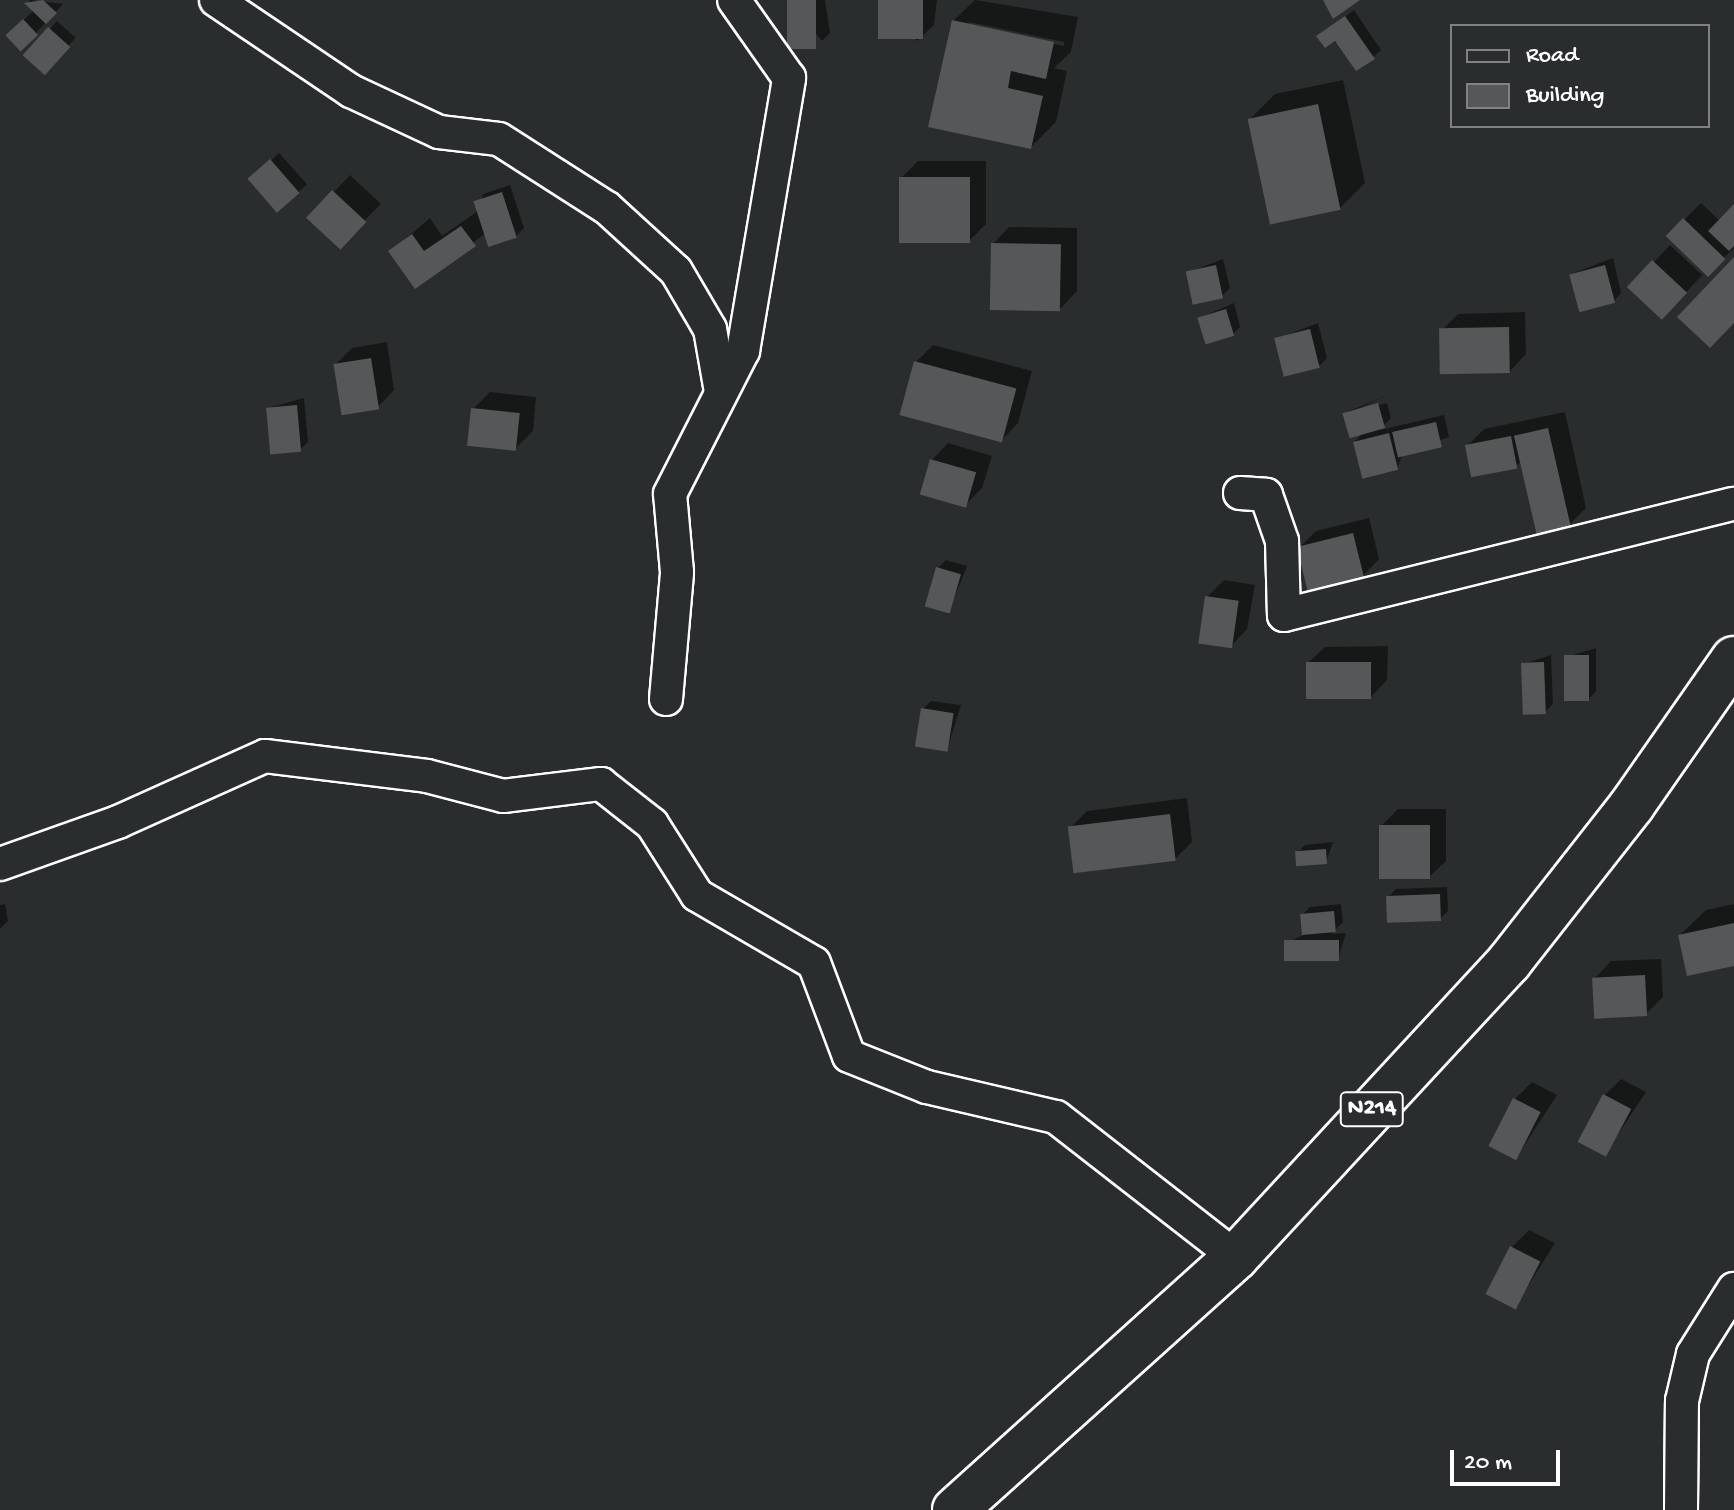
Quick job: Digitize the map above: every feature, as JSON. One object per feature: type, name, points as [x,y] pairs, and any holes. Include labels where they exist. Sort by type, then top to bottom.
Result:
[{"type":"highway","name":"N214","points":[[955,1510],[1236,1257],[1509,962],[1632,805],[1734,659]]},
{"type":"street","points":[[216,0],[351,91],[439,132],[499,139],[607,208],[676,271],[710,329],[721,392]]},
{"type":"street","points":[[666,699],[677,572],[670,494],[743,351],[789,78],[734,0]]},
{"type":"street","points":[[1240,493],[1266,495],[1270,506],[1282,541],[1284,615],[1734,504]]},
{"type":"street","points":[[0,864],[118,822],[265,756],[427,776],[503,796],[601,784],[652,824],[697,895],[814,963],[849,1056],[927,1087],[1056,1117],[1236,1257]]},
{"type":"street","points":[[1681,1510],[1682,1401],[1693,1354],[1734,1289]]},
{"type":"building","points":[[43,0],[57,13],[46,24],[24,3]]},
{"type":"building","points":[[787,0],[816,0],[816,49],[787,49]]},
{"type":"building","points":[[878,0],[923,0],[923,39],[878,39]]},
{"type":"building","points":[[1323,0],[1360,0],[1333,19]]},
{"type":"building","points":[[1345,16],[1375,59],[1356,71],[1335,41],[1325,48],[1316,36]]},
{"type":"building","points":[[23,19],[38,35],[20,51],[5,35]]},
{"type":"building","points":[[952,20],[1054,42],[1046,79],[1011,71],[1008,88],[1043,96],[1031,149],[928,127]]},
{"type":"building","points":[[48,27],[70,47],[45,75],[23,55]]},
{"type":"building","points":[[1318,104],[1340,210],[1270,225],[1248,119]]},
{"type":"building","points":[[270,159],[300,193],[277,213],[247,179]]},
{"type":"building","points":[[899,177],[970,177],[970,243],[899,243]]},
{"type":"building","points":[[332,190],[366,222],[340,250],[306,218]]},
{"type":"building","points":[[502,192],[517,238],[488,247],[473,201]]},
{"type":"building","points":[[1734,204],[1734,246],[1729,251],[1708,231]]},
{"type":"building","points":[[1683,218],[1725,259],[1708,277],[1666,236]]},
{"type":"building","points":[[461,226],[476,246],[415,289],[388,251],[412,234],[424,251]]},
{"type":"building","points":[[991,243],[1061,244],[1060,311],[990,310]]},
{"type":"building","points":[[1734,257],[1734,323],[1710,348],[1677,317]]},
{"type":"building","points":[[1652,260],[1687,293],[1662,320],[1627,287]]},
{"type":"building","points":[[1216,265],[1223,298],[1193,305],[1186,271]]},
{"type":"building","points":[[1605,265],[1615,303],[1579,312],[1569,275]]},
{"type":"building","points":[[1226,309],[1234,336],[1205,345],[1197,318]]},
{"type":"building","points":[[1509,327],[1510,373],[1440,374],[1439,328]]},
{"type":"building","points":[[1310,329],[1320,368],[1284,377],[1274,338]]},
{"type":"building","points":[[371,358],[379,409],[342,415],[333,364]]},
{"type":"building","points":[[914,361],[1016,388],[1002,443],[900,415]]},
{"type":"building","points":[[1378,403],[1385,428],[1350,438],[1342,413]]},
{"type":"building","points":[[297,405],[301,452],[270,455],[266,408]]},
{"type":"building","points":[[471,408],[520,413],[516,451],[467,446]]},
{"type":"building","points":[[1436,422],[1442,447],[1398,457],[1392,432]]},
{"type":"building","points":[[1548,428],[1571,526],[1537,534],[1514,436]]},
{"type":"building","points":[[1389,433],[1398,470],[1362,479],[1353,442]]},
{"type":"building","points":[[1511,436],[1517,468],[1471,477],[1465,445]]},
{"type":"building","points":[[930,459],[976,472],[966,508],[920,495]]},
{"type":"building","points":[[1353,533],[1364,578],[1308,592],[1297,547]]},
{"type":"building","points":[[936,567],[961,574],[950,614],[925,606]]},
{"type":"building","points":[[1205,596],[1239,601],[1232,648],[1198,644]]},
{"type":"building","points":[[1564,655],[1589,655],[1589,701],[1564,701]]},
{"type":"building","points":[[1306,662],[1371,662],[1371,699],[1306,699]]},
{"type":"building","points":[[1544,662],[1546,714],[1523,715],[1521,663]]},
{"type":"building","points":[[921,708],[954,713],[947,752],[915,747]]},
{"type":"building","points":[[1170,814],[1176,861],[1073,873],[1068,827]]},
{"type":"building","points":[[1379,825],[1430,825],[1430,879],[1379,879]]},
{"type":"building","points":[[1326,849],[1327,864],[1296,866],[1295,851]]},
{"type":"building","points":[[1440,894],[1441,921],[1387,923],[1386,896]]},
{"type":"building","points":[[1334,911],[1336,932],[1302,935],[1300,914]]},
{"type":"building","points":[[1734,923],[1734,966],[1687,976],[1678,935]]},
{"type":"building","points":[[1284,940],[1339,940],[1339,961],[1284,961]]},
{"type":"building","points":[[1645,975],[1647,1016],[1594,1019],[1592,978]]},
{"type":"building","points":[[1603,1094],[1631,1109],[1606,1157],[1578,1142]]},
{"type":"building","points":[[1513,1098],[1541,1112],[1516,1160],[1488,1146]]},
{"type":"building","points":[[1510,1246],[1540,1261],[1516,1310],[1485,1294]]}]
